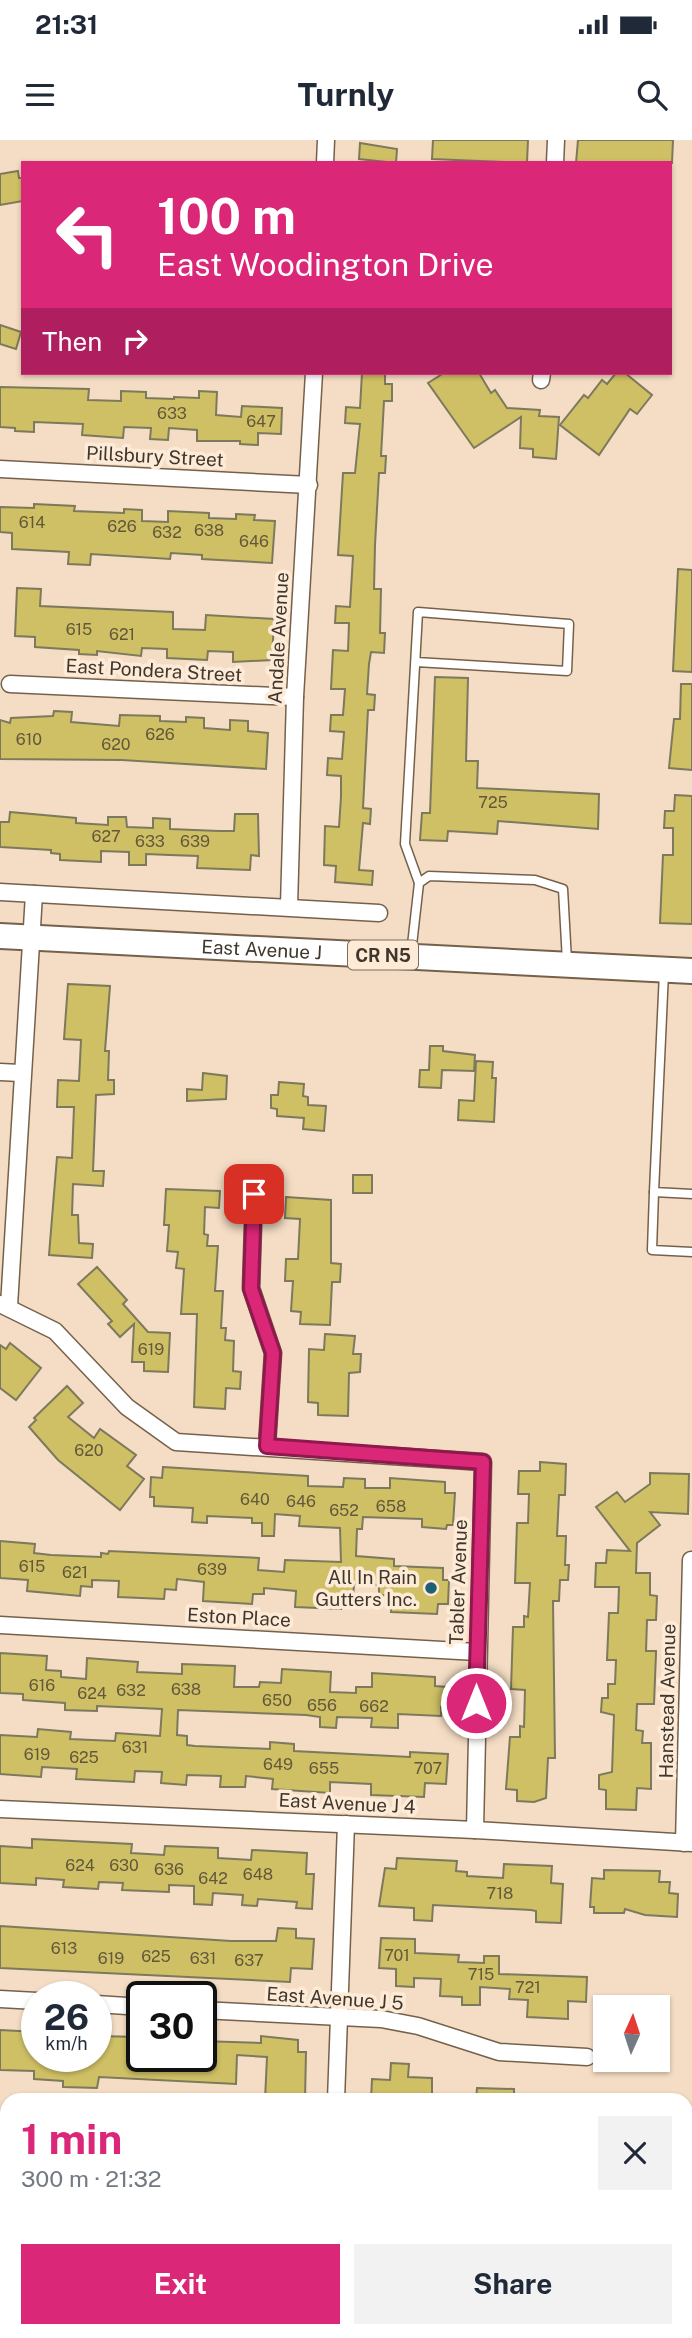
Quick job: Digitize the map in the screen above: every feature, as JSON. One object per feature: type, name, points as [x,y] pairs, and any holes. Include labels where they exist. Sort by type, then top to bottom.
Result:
[{"type":"main road","name":"East Avenue J","points":[[0,936],[692,971]]},
{"type":"street","points":[[325,161],[326,140]]},
{"type":"street","points":[[555,161],[556,140]]},
{"type":"street","name":"Andale Avenue","points":[[289,906],[295,697],[314,375]]},
{"type":"street","name":"Pillsbury Street","points":[[0,469],[309,485]]},
{"type":"street","name":"East Pondera Street","points":[[10,684],[295,697]]},
{"type":"street","points":[[0,892],[379,913]]},
{"type":"street","points":[[34,894],[4,1305],[55,1331],[127,1407],[176,1442],[267,1446],[273,1353],[251,1289],[254,1194]]},
{"type":"street","points":[[0,1072],[20,1073]]},
{"type":"street","name":"Tabler Avenue","points":[[267,1446],[483,1462],[475,1830]]},
{"type":"street","name":"Hanstead Avenue","points":[[688,1843],[691,1560]]},
{"type":"street","name":"Eston Place","points":[[0,1625],[477,1652]]},
{"type":"street","name":"East Avenue J 4","points":[[0,1809],[475,1830],[688,1843]]},
{"type":"street","points":[[336,2093],[346,1824]]},
{"type":"street","points":[[0,1999],[21,2000]]},
{"type":"street","name":"East Avenue J 5","points":[[217,2011],[400,2022],[499,2052],[587,2057]]},
{"type":"lane","points":[[411,957],[419,883],[405,844],[418,612],[569,624],[567,671],[416,662]]},
{"type":"lane","points":[[419,883],[429,876],[535,880],[563,888],[567,965]]},
{"type":"lane","points":[[664,969],[652,1250],[692,1252]]},
{"type":"lane","points":[[654,1192],[692,1194]]},
{"type":"building","points":[[433,140],[528,140],[527,161],[432,159]]},
{"type":"building","points":[[578,140],[673,140],[672,163],[576,161]]},
{"type":"building","points":[[360,143],[397,149],[396,161],[359,159]]},
{"type":"building","points":[[18,171],[21,178],[21,201],[0,205],[0,174]]},
{"type":"building","points":[[0,325],[21,332],[16,349],[0,344]]},
{"type":"building","points":[[362,375],[385,375],[385,384],[392,384],[392,401],[384,401],[381,456],[386,456],[385,473],[379,473],[374,589],[381,589],[380,633],[385,633],[384,653],[371,652],[369,664],[367,694],[375,695],[374,710],[368,710],[363,808],[371,809],[370,824],[363,823],[359,870],[373,871],[372,885],[335,882],[336,866],[324,865],[325,826],[339,827],[341,797],[341,776],[327,775],[328,758],[342,759],[344,732],[330,731],[331,715],[343,715],[345,689],[331,689],[333,650],[348,651],[349,623],[335,623],[336,606],[350,607],[353,556],[338,555],[343,473],[355,473],[360,424],[345,423],[346,407],[360,408]]},
{"type":"building","points":[[441,375],[480,375],[491,393],[495,390],[507,408],[540,410],[539,416],[559,417],[556,459],[533,457],[533,449],[520,448],[521,417],[474,448],[428,383]]},
{"type":"building","points":[[614,375],[627,375],[652,395],[637,414],[630,409],[599,455],[560,425],[584,395],[588,398],[602,380],[607,384]]},
{"type":"building","points":[[0,387],[89,389],[88,400],[121,401],[121,391],[146,392],[146,398],[174,399],[199,398],[199,391],[217,392],[216,415],[241,417],[242,406],[282,408],[281,434],[258,433],[258,445],[240,444],[240,441],[197,441],[197,430],[169,428],[168,440],[150,439],[151,428],[124,427],[123,438],[82,435],[83,424],[34,422],[34,432],[15,431],[15,428],[0,427]]},
{"type":"building","points":[[34,504],[75,506],[74,511],[124,513],[124,509],[142,510],[142,521],[168,522],[168,511],[209,513],[209,518],[236,519],[236,514],[255,515],[254,520],[275,521],[272,563],[202,559],[202,555],[171,553],[170,559],[91,554],[90,565],[68,564],[69,552],[12,549],[12,533],[0,532],[0,507],[34,508]]},
{"type":"building","points":[[678,569],[692,570],[692,672],[673,671]]},
{"type":"building","points":[[17,588],[41,589],[40,606],[173,612],[173,629],[205,630],[206,615],[274,619],[272,660],[233,662],[233,652],[208,651],[207,660],[167,658],[167,649],[142,648],[141,656],[97,651],[97,655],[79,654],[79,650],[35,647],[35,637],[15,636]]},
{"type":"building","points":[[435,677],[468,678],[466,761],[478,761],[477,788],[599,794],[598,829],[498,821],[497,834],[448,831],[447,841],[420,840],[422,813],[430,813]]},
{"type":"building","points":[[681,684],[692,684],[692,770],[669,768],[674,719],[680,719]]},
{"type":"building","points":[[54,711],[72,712],[71,722],[119,726],[120,715],[160,716],[160,721],[186,722],[186,717],[204,718],[204,728],[230,730],[230,720],[248,721],[248,731],[268,733],[266,769],[122,760],[0,759],[0,720],[10,723],[11,718],[53,716]]},
{"type":"building","points":[[675,795],[692,796],[692,924],[660,923],[663,855],[673,855],[673,828],[664,828],[665,811],[674,811]]},
{"type":"building","points":[[10,812],[76,818],[76,823],[108,825],[108,817],[126,817],[127,827],[153,828],[153,818],[170,819],[170,829],[219,831],[234,831],[235,814],[258,814],[259,856],[251,855],[250,870],[197,868],[198,856],[146,854],[146,865],[129,865],[129,852],[101,851],[101,862],[60,860],[60,854],[51,853],[51,850],[0,847],[0,822],[9,822]]},
{"type":"building","points":[[68,984],[110,986],[105,1051],[109,1051],[108,1080],[114,1080],[114,1094],[96,1095],[93,1171],[104,1171],[103,1186],[73,1184],[72,1215],[78,1215],[79,1243],[93,1244],[92,1258],[49,1255],[57,1157],[72,1158],[74,1107],[57,1107],[58,1080],[79,1081],[81,1040],[64,1039]]},
{"type":"building","points":[[430,1046],[443,1046],[443,1051],[475,1055],[474,1071],[442,1070],[441,1088],[419,1087],[420,1070],[429,1070]]},
{"type":"building","points":[[476,1061],[493,1062],[492,1078],[496,1078],[494,1122],[458,1120],[459,1100],[474,1101]]},
{"type":"building","points":[[203,1073],[227,1076],[226,1099],[187,1101],[187,1089],[202,1090]]},
{"type":"building","points":[[279,1082],[304,1084],[303,1096],[308,1097],[308,1105],[326,1106],[324,1131],[303,1129],[304,1118],[277,1116],[277,1109],[271,1108],[271,1095],[278,1095]]},
{"type":"building","points":[[353,1175],[372,1175],[372,1193],[353,1193]]},
{"type":"building","points":[[166,1189],[220,1191],[219,1208],[205,1207],[204,1234],[208,1235],[207,1246],[218,1246],[215,1291],[223,1291],[221,1328],[226,1328],[225,1340],[234,1341],[233,1371],[241,1372],[240,1389],[226,1388],[225,1409],[194,1407],[197,1314],[181,1314],[184,1269],[176,1268],[178,1252],[167,1251],[169,1225],[164,1225]]},
{"type":"building","points":[[286,1197],[331,1200],[331,1263],[341,1264],[340,1282],[332,1282],[330,1325],[300,1324],[301,1312],[291,1311],[293,1281],[285,1281],[286,1259],[298,1259],[300,1219],[285,1218]]},
{"type":"building","points":[[97,1267],[127,1300],[123,1304],[148,1332],[170,1333],[168,1372],[144,1371],[144,1362],[132,1362],[134,1324],[120,1337],[108,1324],[112,1321],[78,1284]]},
{"type":"building","points":[[325,1334],[355,1336],[353,1354],[361,1354],[360,1372],[349,1373],[348,1416],[318,1415],[318,1403],[308,1402],[309,1349],[324,1350]]},
{"type":"building","points":[[10,1343],[41,1368],[16,1400],[0,1388],[0,1345],[6,1349]]},
{"type":"building","points":[[67,1386],[83,1403],[68,1417],[94,1438],[100,1429],[136,1455],[127,1466],[144,1479],[120,1510],[58,1460],[29,1427],[36,1420],[34,1418]]},
{"type":"building","points":[[540,1462],[566,1464],[565,1495],[559,1495],[557,1536],[566,1536],[565,1565],[569,1565],[568,1580],[560,1580],[559,1601],[553,1601],[555,1758],[548,1758],[546,1798],[534,1802],[517,1801],[517,1790],[506,1789],[510,1737],[520,1737],[520,1726],[524,1727],[525,1690],[511,1689],[513,1627],[524,1627],[524,1616],[528,1617],[530,1583],[515,1583],[517,1523],[528,1523],[529,1494],[518,1494],[519,1471],[540,1471]]},
{"type":"building","points":[[163,1467],[308,1476],[308,1486],[343,1487],[344,1478],[365,1479],[365,1488],[390,1488],[390,1478],[445,1482],[445,1493],[455,1493],[453,1525],[447,1525],[446,1529],[422,1527],[422,1519],[363,1517],[362,1529],[357,1529],[356,1556],[394,1559],[394,1566],[443,1568],[443,1580],[449,1580],[448,1604],[438,1604],[437,1614],[391,1612],[392,1596],[379,1595],[379,1585],[354,1584],[353,1599],[341,1598],[341,1609],[295,1607],[296,1591],[264,1588],[264,1594],[253,1594],[252,1604],[203,1601],[204,1582],[177,1579],[176,1590],[165,1589],[164,1599],[118,1597],[119,1581],[92,1580],[92,1587],[81,1586],[80,1596],[27,1591],[28,1580],[0,1578],[0,1541],[35,1544],[34,1553],[51,1555],[101,1557],[101,1553],[108,1554],[109,1551],[259,1558],[258,1570],[284,1572],[285,1560],[341,1562],[340,1528],[299,1526],[300,1516],[275,1514],[274,1536],[262,1536],[262,1523],[252,1523],[252,1518],[207,1516],[207,1523],[192,1522],[193,1508],[154,1506],[154,1497],[150,1497],[151,1477],[162,1478]]},
{"type":"building","points":[[650,1473],[689,1474],[688,1514],[650,1512],[660,1525],[637,1543],[636,1573],[650,1573],[650,1595],[657,1596],[656,1620],[647,1620],[646,1651],[656,1651],[654,1704],[637,1704],[636,1730],[643,1731],[642,1743],[651,1743],[651,1789],[637,1788],[636,1810],[606,1809],[606,1790],[599,1789],[599,1775],[612,1772],[614,1715],[601,1712],[602,1698],[608,1698],[608,1684],[615,1684],[616,1660],[607,1660],[609,1613],[618,1613],[619,1587],[595,1587],[596,1563],[606,1563],[607,1550],[630,1551],[596,1507],[617,1492],[625,1502],[650,1484]]},
{"type":"building","points":[[0,1653],[47,1656],[46,1670],[61,1671],[61,1677],[86,1679],[87,1658],[138,1662],[137,1672],[182,1674],[182,1664],[235,1666],[234,1687],[259,1687],[260,1682],[281,1683],[282,1669],[331,1672],[330,1692],[356,1693],[356,1687],[372,1687],[372,1673],[435,1677],[435,1686],[447,1687],[446,1707],[441,1707],[441,1716],[398,1714],[398,1728],[371,1727],[372,1718],[337,1717],[336,1728],[320,1727],[320,1717],[306,1715],[178,1710],[177,1735],[187,1736],[187,1745],[195,1746],[270,1749],[270,1742],[294,1744],[294,1751],[410,1757],[410,1752],[448,1754],[446,1784],[425,1783],[424,1797],[371,1795],[371,1784],[330,1782],[330,1793],[272,1789],[273,1779],[246,1776],[245,1787],[220,1787],[221,1776],[187,1775],[186,1785],[161,1783],[162,1772],[135,1771],[134,1782],[76,1779],[77,1769],[42,1767],[41,1777],[0,1774],[0,1735],[37,1737],[38,1729],[71,1732],[70,1739],[115,1741],[116,1733],[160,1736],[162,1709],[97,1706],[97,1711],[65,1710],[65,1703],[23,1700],[23,1694],[0,1693]]},
{"type":"building","points":[[32,1839],[132,1844],[131,1853],[164,1855],[165,1846],[218,1848],[218,1858],[251,1860],[252,1850],[307,1853],[306,1874],[314,1874],[312,1909],[296,1908],[297,1902],[258,1899],[257,1906],[242,1905],[243,1895],[213,1893],[212,1905],[194,1904],[194,1886],[169,1885],[169,1892],[122,1890],[123,1883],[99,1882],[98,1889],[63,1887],[64,1880],[36,1878],[36,1885],[0,1883],[0,1846],[32,1848]]},
{"type":"building","points":[[397,1858],[457,1861],[456,1871],[467,1872],[467,1876],[503,1878],[504,1864],[552,1866],[551,1883],[563,1884],[561,1923],[536,1922],[536,1911],[531,1910],[433,1905],[432,1921],[414,1920],[414,1908],[379,1906],[385,1868],[396,1869]]},
{"type":"building","points":[[604,1870],[660,1871],[659,1882],[670,1882],[669,1893],[678,1894],[677,1917],[645,1915],[625,1909],[624,1913],[594,1913],[594,1907],[590,1907],[592,1878],[604,1879]]},
{"type":"building","points":[[0,1926],[231,1941],[276,1941],[278,1928],[296,1929],[296,1938],[314,1939],[312,1969],[291,1968],[290,1982],[0,1968]]},
{"type":"building","points":[[381,1938],[415,1939],[415,1953],[459,1955],[458,1962],[484,1963],[484,1956],[499,1956],[499,1974],[587,1977],[586,2002],[568,2001],[568,2019],[527,2017],[528,2000],[509,1999],[510,1989],[480,1987],[480,2005],[462,2005],[462,1997],[440,1996],[441,1979],[414,1978],[414,1987],[396,1986],[396,1969],[379,1968]]},
{"type":"building","points":[[0,2030],[21,2031],[21,2071],[0,2070]]},
{"type":"building","points":[[112,2036],[126,2037],[126,2072],[217,2072],[217,2042],[261,2043],[261,2036],[298,2040],[298,2052],[306,2052],[305,2093],[265,2093],[267,2057],[237,2055],[236,2084],[99,2077],[97,2088],[63,2087],[63,2081],[34,2079],[34,2072],[112,2072]]},
{"type":"building","points":[[391,2063],[409,2064],[408,2077],[432,2078],[432,2093],[371,2093],[372,2079],[390,2080]]},
{"type":"building","points":[[477,2088],[514,2089],[514,2093],[477,2093]]},
{"type":"place","name":"All In Rain Gutters Inc.","points":[[431,1588]]},
{"type":"route","points":[[254,1194],[251,1289],[273,1353],[267,1446],[483,1462],[476,1703]]}]
